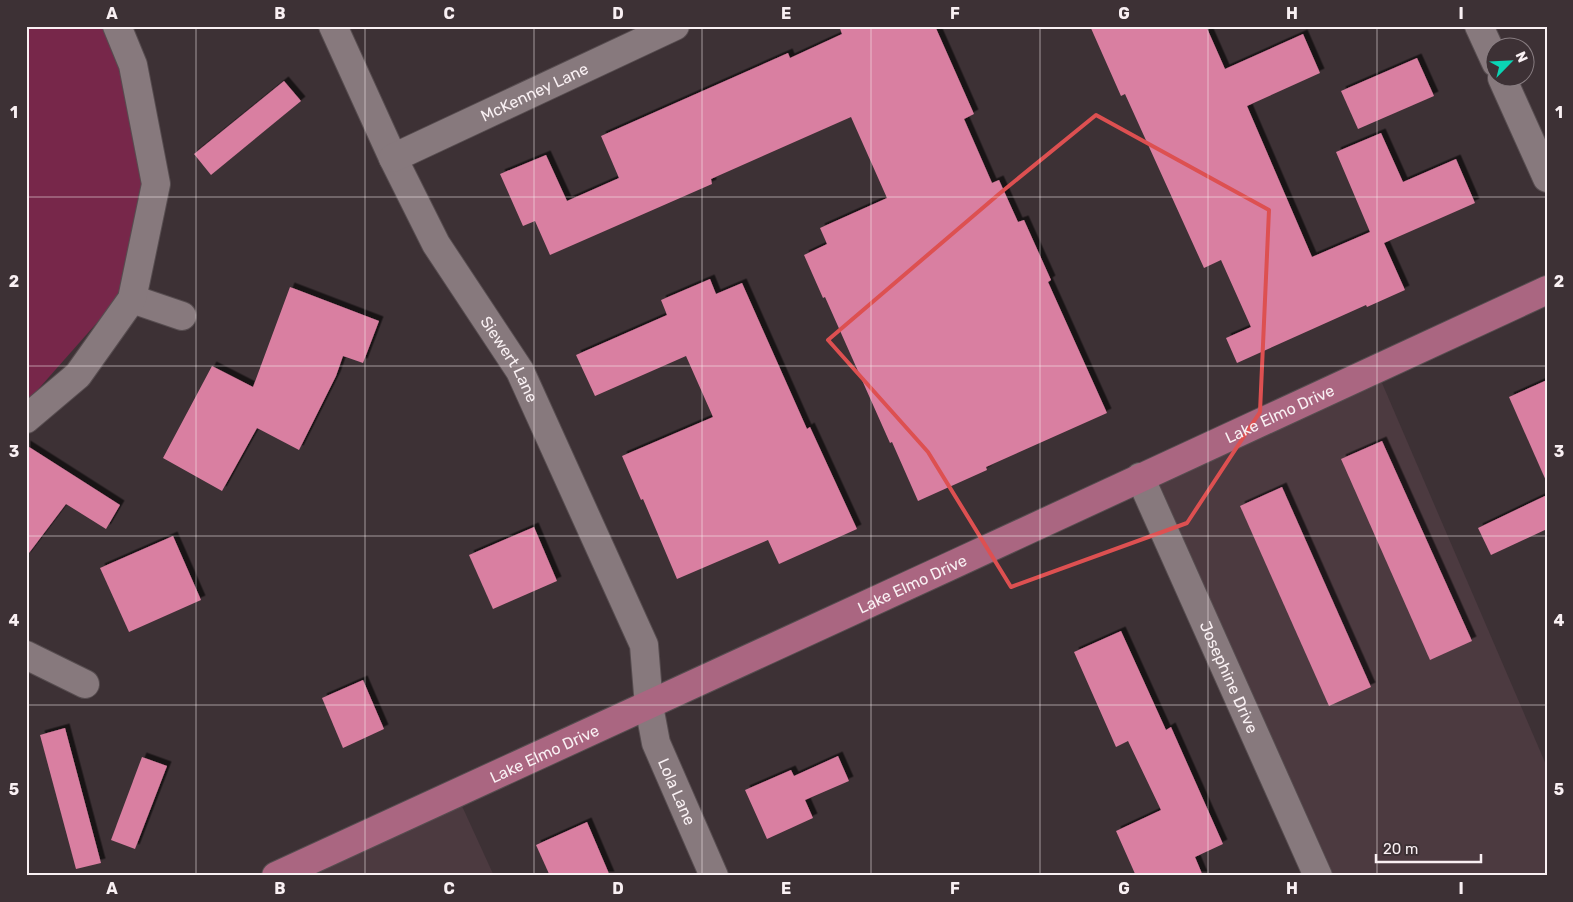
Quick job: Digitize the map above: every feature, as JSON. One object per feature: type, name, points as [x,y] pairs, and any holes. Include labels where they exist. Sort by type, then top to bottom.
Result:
[{"type":"main road","name":"Lake Elmo Drive","points":[[276,876],[649,706],[1547,290]]},
{"type":"street","points":[[26,420],[78,375],[132,299],[156,184],[133,65],[117,26]]},
{"type":"street","name":"Siewert Lane","points":[[333,26],[436,244],[520,371],[644,646],[649,706]]},
{"type":"street","name":"McKenney Lane","points":[[394,158],[675,26]]},
{"type":"street","points":[[1479,26],[1486,41]]},
{"type":"street","points":[[1506,88],[1547,178]]},
{"type":"street","points":[[132,299],[182,316]]},
{"type":"street","name":"Josephine Drive","points":[[1140,477],[1318,876]]},
{"type":"street","points":[[26,655],[85,684]]},
{"type":"street","name":"Lola Lane","points":[[649,706],[656,744],[714,876]]},
{"type":"highlighted area","points":[[1096,115],[1269,210],[1260,412],[1187,523],[1011,587],[928,452],[828,340],[999,194]]},
{"type":"shaded area","points":[[26,26],[103,26],[121,68],[146,160],[145,215],[117,300],[34,394],[26,399]]},
{"type":"shaded area","points":[[1376,369],[1547,767],[1547,876],[1318,876],[1140,477]]},
{"type":"shaded area","points":[[456,793],[494,876],[276,876]]},
{"type":"building","points":[[839,26],[935,26],[974,114],[964,119],[992,183],[999,180],[1018,222],[1024,220],[1051,280],[1048,282],[1107,413],[986,467],[987,470],[918,501],[804,255],[827,244],[820,228],[887,198],[851,117],[711,179],[712,184],[550,255],[535,221],[523,226],[500,174],[546,155],[567,201],[619,178],[601,136],[788,53],[790,58],[842,34]]},
{"type":"building","points":[[1090,26],[1206,26],[1225,69],[1303,34],[1320,73],[1247,106],[1312,257],[1370,232],[1336,152],[1381,133],[1403,182],[1456,159],[1475,203],[1384,243],[1405,290],[1367,307],[1366,305],[1237,363],[1226,338],[1251,327],[1221,260],[1204,268],[1125,94],[1121,96]]},
{"type":"building","points":[[1417,58],[1434,96],[1358,129],[1341,91]]},
{"type":"building","points":[[284,81],[301,101],[211,175],[194,154]]},
{"type":"building","points":[[710,279],[716,294],[742,283],[807,429],[810,427],[857,529],[779,564],[768,540],[677,579],[643,499],[641,500],[622,456],[713,417],[686,356],[595,396],[576,355],[667,315],[661,300]]},
{"type":"building","points":[[290,287],[379,321],[363,363],[343,356],[336,376],[299,450],[257,428],[222,491],[163,458],[212,366],[253,387]]},
{"type":"building","points":[[1547,380],[1547,483],[1509,397]]},
{"type":"building","points":[[1382,441],[1472,641],[1430,660],[1341,459]]},
{"type":"building","points":[[26,445],[120,505],[106,529],[66,504],[26,557]]},
{"type":"building","points":[[1282,487],[1371,687],[1329,706],[1240,506]]},
{"type":"building","points":[[1547,495],[1547,529],[1491,555],[1478,528]]},
{"type":"building","points":[[534,527],[557,581],[493,609],[469,555]]},
{"type":"building","points":[[173,536],[201,600],[129,632],[100,568]]},
{"type":"building","points":[[1121,631],[1166,730],[1171,727],[1223,844],[1195,857],[1203,876],[1136,876],[1116,831],[1161,810],[1128,741],[1116,747],[1074,652]]},
{"type":"building","points":[[363,680],[384,729],[343,748],[322,698]]},
{"type":"building","points":[[65,728],[101,863],[76,869],[40,735]]},
{"type":"building","points":[[838,756],[849,781],[805,800],[813,818],[767,839],[745,790],[791,770],[794,776]]},
{"type":"building","points":[[142,757],[167,766],[135,849],[111,840]]},
{"type":"building","points":[[587,822],[610,876],[550,876],[536,845]]}]
